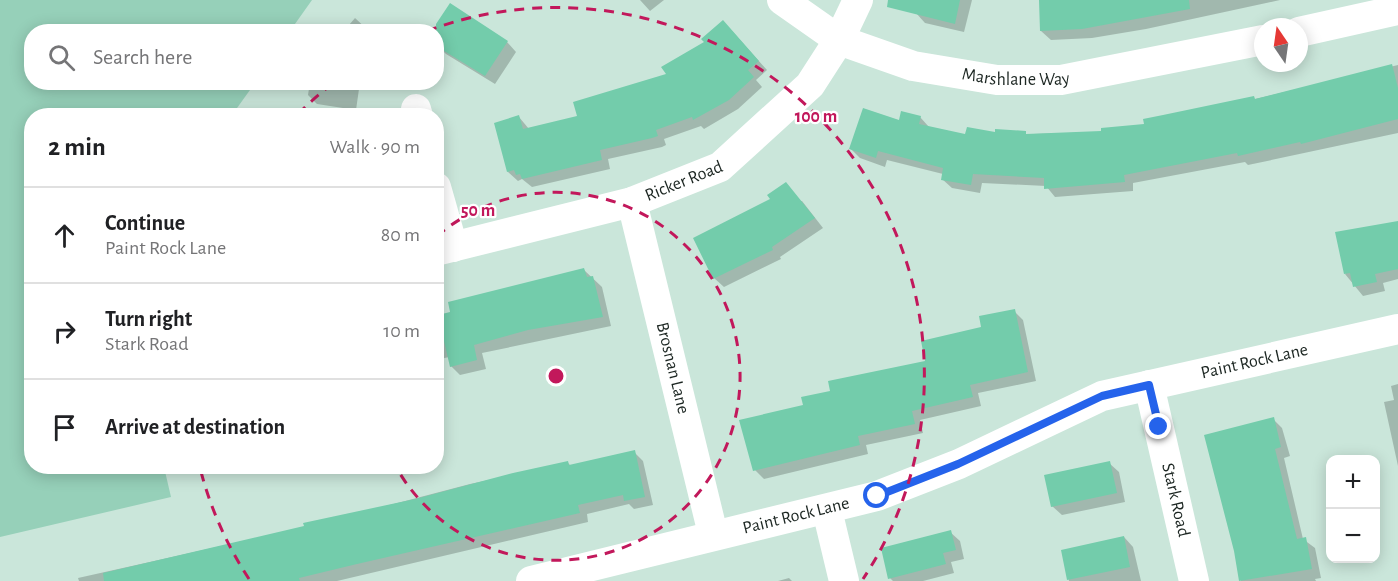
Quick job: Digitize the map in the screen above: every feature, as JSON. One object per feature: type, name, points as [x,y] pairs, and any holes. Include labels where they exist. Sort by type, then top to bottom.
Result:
[{"type":"street","name":"Marshlane Way","points":[[782,0],[839,40],[914,66],[997,80],[1061,80],[1254,42]]},
{"type":"street","name":"Ricker Road","points":[[445,249],[632,202],[720,168],[810,85],[839,40],[858,0]]},
{"type":"street","points":[[1308,30],[1398,10]]},
{"type":"street","name":"Brosnan Lane","points":[[632,202],[713,534]]},
{"type":"street","name":"Paint Rock Lane","points":[[531,581],[713,534],[827,510],[877,496],[958,464],[1102,396],[1398,329]]},
{"type":"street","name":"Stark Road","points":[[1149,385],[1194,581]]},
{"type":"street","points":[[827,510],[844,581]]},
{"type":"green space","points":[[0,0],[312,0],[295,24],[24,24],[24,90],[250,90],[237,108],[24,108],[24,474],[166,474],[171,497],[0,537]]},
{"type":"building","points":[[888,0],[960,0],[955,24],[887,7]]},
{"type":"building","points":[[1039,0],[1189,0],[1190,9],[1082,29],[1040,31]]},
{"type":"building","points":[[450,3],[508,41],[485,76],[444,51],[444,24],[436,24]]},
{"type":"building","points":[[723,20],[759,61],[748,70],[754,77],[729,100],[693,120],[692,117],[656,130],[658,136],[600,150],[602,160],[522,179],[520,174],[516,175],[514,170],[507,172],[494,123],[519,115],[523,129],[577,116],[573,102],[666,74],[661,67],[704,42],[701,39]]},
{"type":"building","points":[[1392,64],[1398,88],[1398,119],[1301,144],[1300,142],[1238,156],[1237,153],[1124,175],[1125,182],[1044,189],[1044,178],[973,174],[971,185],[941,180],[943,168],[878,151],[876,158],[849,149],[863,108],[899,120],[901,111],[921,116],[919,124],[965,134],[967,127],[995,132],[995,129],[1026,131],[1026,134],[1101,131],[1101,128],[1144,124],[1143,119],[1254,96],[1255,99]]},
{"type":"building","points":[[786,182],[815,218],[772,247],[773,250],[713,279],[693,238],[770,199],[767,195]]},
{"type":"building","points":[[1398,221],[1398,269],[1375,274],[1377,282],[1353,287],[1350,273],[1344,274],[1335,232]]},
{"type":"building","points":[[584,268],[587,277],[593,276],[603,317],[528,330],[474,345],[477,360],[450,367],[444,341],[444,314],[450,312],[448,302]]},
{"type":"building","points":[[1015,309],[1028,372],[970,385],[973,397],[912,411],[915,424],[858,436],[860,445],[753,471],[739,420],[803,405],[801,397],[830,391],[828,381],[925,361],[921,341],[981,327],[979,316]]},
{"type":"building","points":[[1274,417],[1281,447],[1275,449],[1297,539],[1306,537],[1312,569],[1239,581],[1234,551],[1204,435]]},
{"type":"building","points":[[635,450],[645,497],[624,501],[623,495],[578,505],[580,513],[299,578],[300,581],[104,581],[103,573],[304,526],[303,523],[415,499],[513,473],[568,461],[569,465]]},
{"type":"building","points":[[1110,461],[1117,493],[1051,507],[1044,475]]},
{"type":"building","points":[[951,530],[956,550],[943,553],[946,564],[888,579],[881,548]]},
{"type":"building","points":[[1124,536],[1130,567],[1067,580],[1061,550]]},
{"type":"route","points":[[877,496],[958,464],[1102,396],[1149,385],[1159,427]]}]
